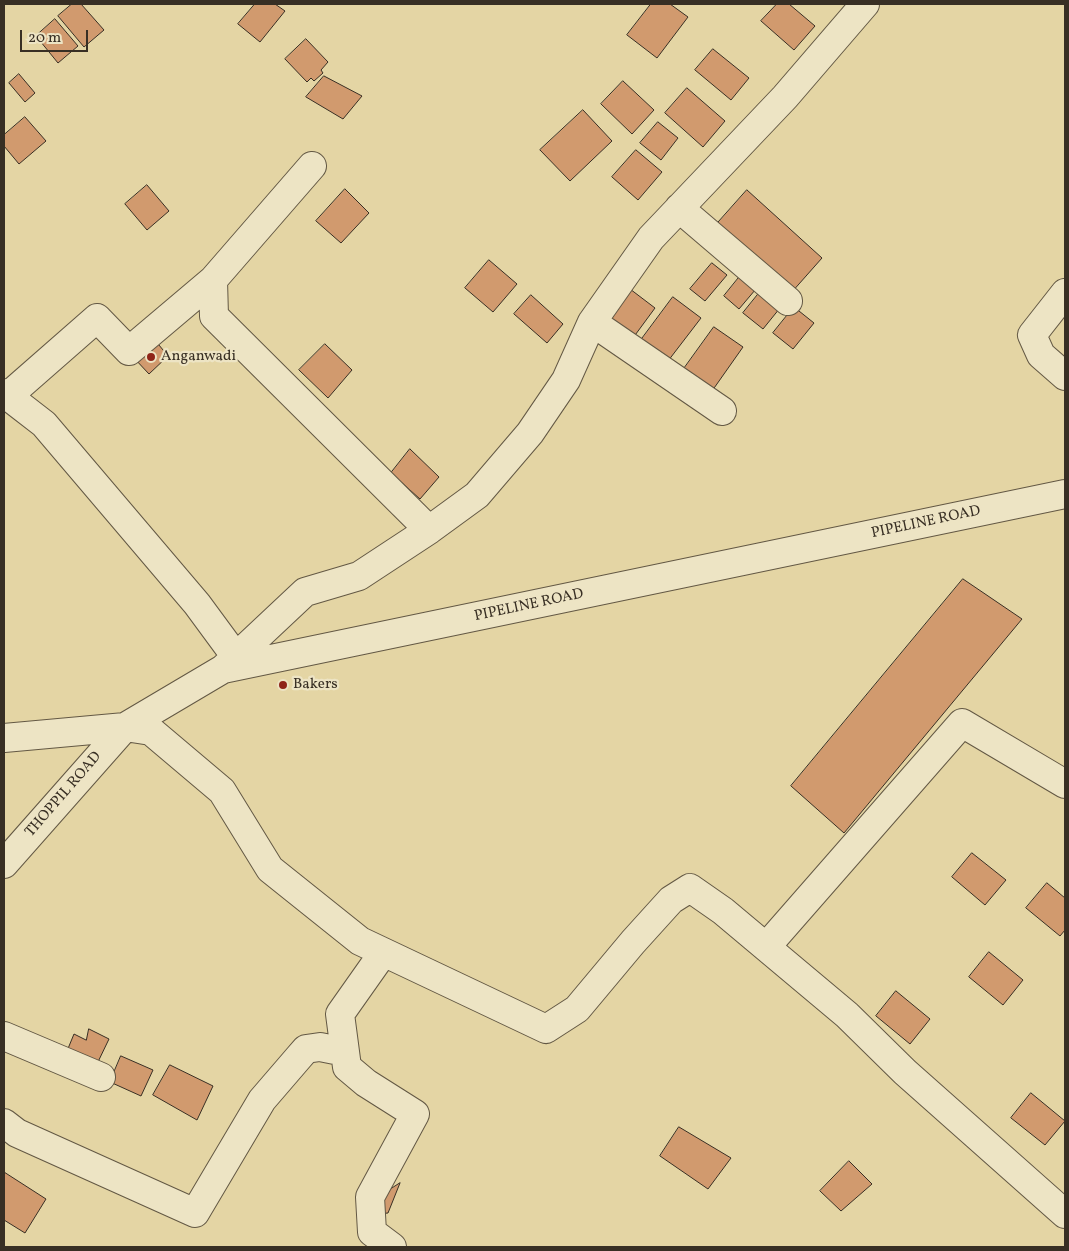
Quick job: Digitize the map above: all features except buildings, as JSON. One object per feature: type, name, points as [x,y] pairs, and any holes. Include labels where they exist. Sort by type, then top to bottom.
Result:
[{"type":"street","points":[[312,166],[213,280],[129,350],[97,318],[6,395],[44,424],[197,604],[230,663],[305,592],[359,576],[430,530],[477,495],[530,433],[566,380],[592,322],[651,238],[785,97],[865,4]]},
{"type":"street","points":[[679,208],[788,301]]},
{"type":"street","points":[[213,280],[214,316],[430,530]]},
{"type":"street","points":[[1065,293],[1032,335],[1041,355],[1065,376]]},
{"type":"street","points":[[592,322],[722,411]]},
{"type":"street","name":"PIPELINE ROAD","points":[[4,738],[125,726],[230,663],[1065,494]]},
{"type":"street","points":[[766,947],[962,723],[1065,784]]},
{"type":"street","points":[[125,726],[151,731],[222,791],[270,869],[360,942],[546,1029],[577,1009],[633,942],[672,900],[690,888],[724,912],[847,1015],[905,1072],[1065,1214]]},
{"type":"street","name":"THOPPIL ROAD","points":[[4,864],[125,726]]},
{"type":"street","points":[[384,953],[340,1014],[347,1067],[366,1083],[415,1114],[370,1197],[372,1232],[392,1247]]},
{"type":"street","points":[[4,1036],[101,1077]]},
{"type":"street","points":[[4,1123],[17,1133],[195,1214],[262,1100],[298,1057],[306,1049],[320,1047],[344,1052]]},
{"type":"place","name":"Anganwadi","points":[[151,357]]},
{"type":"place","name":"Bakers","points":[[283,685]]}]
